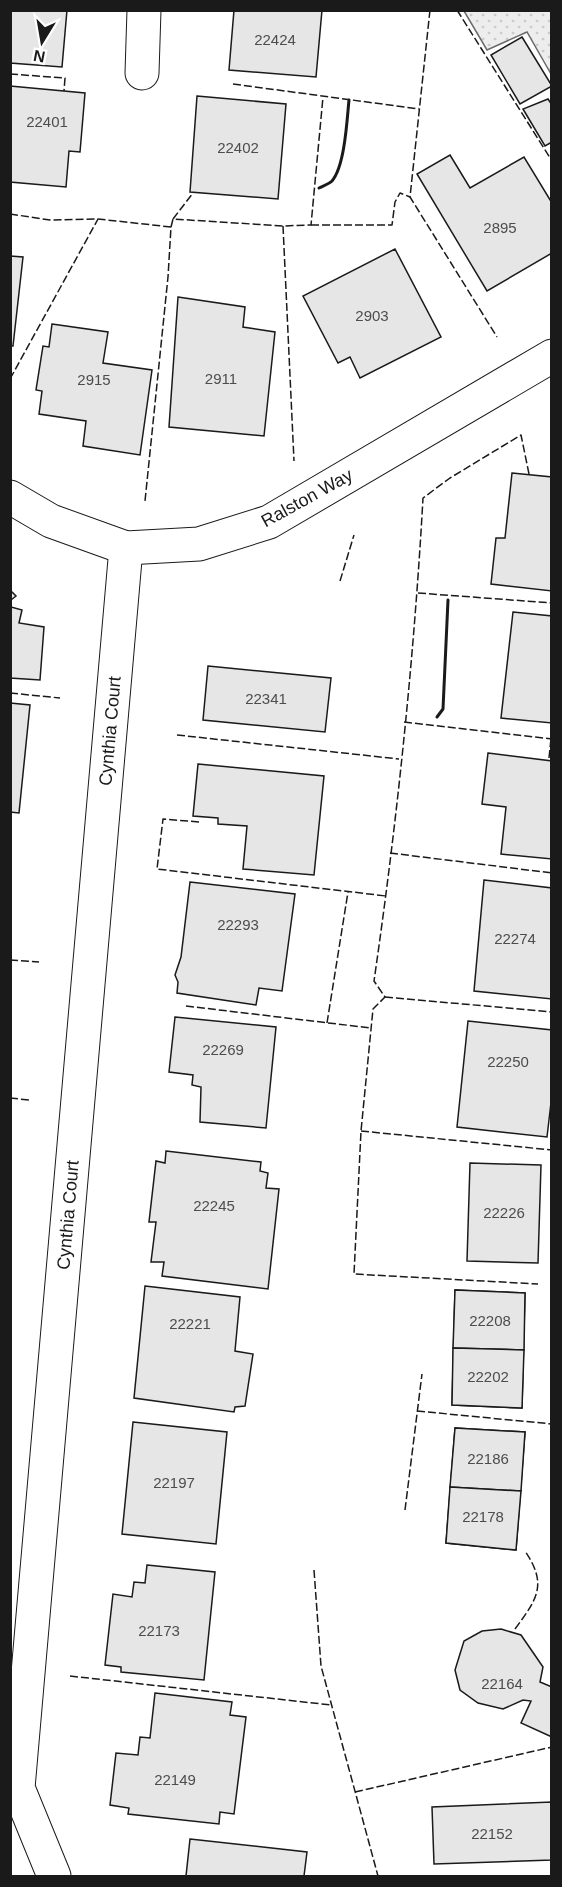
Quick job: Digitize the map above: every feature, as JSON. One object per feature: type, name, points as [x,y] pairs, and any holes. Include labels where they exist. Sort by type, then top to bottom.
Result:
[{"type":"street","points":[[142,73],[144,10]]},
{"type":"street","name":"Ralston Way","points":[[10,497],[51,521],[126,548],[199,544],[269,522],[552,356]]},
{"type":"street","name":"Cynthia Court","points":[[54,1876],[18,1788],[126,548]]},
{"type":"shaded area","points":[[464,11],[551,11],[551,74],[527,32],[487,50]]},
{"type":"building","points":[[10,10],[67,10],[62,67],[10,63]]},
{"type":"building","points":[[234,10],[322,10],[316,77],[229,70]]},
{"type":"building","points":[[522,37],[552,86],[520,104],[491,55]]},
{"type":"building","points":[[10,86],[85,93],[80,152],[69,151],[66,187],[10,182]]},
{"type":"building","points":[[197,96],[286,104],[278,199],[190,192]]},
{"type":"building","points":[[548,99],[552,105],[552,142],[545,146],[523,109]]},
{"type":"building","points":[[450,155],[470,188],[524,157],[552,203],[552,253],[487,291],[417,174]]},
{"type":"building","points":[[395,249],[441,337],[360,378],[350,357],[338,363],[303,296]]},
{"type":"building","points":[[10,256],[23,257],[13,346],[10,346]]},
{"type":"building","points":[[178,297],[245,307],[243,327],[275,332],[264,436],[169,427]]},
{"type":"building","points":[[52,324],[108,332],[103,363],[152,370],[140,455],[83,446],[86,421],[39,414],[42,391],[36,390],[43,346],[49,347]]},
{"type":"building","points":[[512,473],[552,477],[552,591],[491,584],[496,538],[505,538]]},
{"type":"building","points":[[10,590],[16,596],[11,600],[11,607],[22,610],[19,623],[44,627],[40,680],[10,678]]},
{"type":"building","points":[[513,612],[552,616],[552,723],[501,718]]},
{"type":"building","points":[[208,666],[331,678],[325,732],[203,720]]},
{"type":"building","points":[[10,703],[30,705],[19,813],[10,812]]},
{"type":"building","points":[[488,753],[552,761],[552,859],[501,854],[506,807],[482,804]]},
{"type":"building","points":[[198,764],[324,776],[314,875],[243,869],[247,826],[218,824],[218,818],[193,816]]},
{"type":"building","points":[[484,880],[552,888],[552,999],[474,991]]},
{"type":"building","points":[[190,882],[295,894],[282,991],[259,988],[256,1005],[177,993],[178,982],[175,975],[181,957]]},
{"type":"building","points":[[175,1017],[276,1027],[266,1128],[200,1122],[201,1087],[192,1085],[193,1075],[169,1072]]},
{"type":"building","points":[[468,1021],[552,1030],[552,1094],[547,1137],[457,1127]]},
{"type":"building","points":[[166,1151],[261,1162],[260,1171],[268,1173],[266,1188],[279,1189],[268,1289],[162,1276],[164,1262],[151,1262],[156,1222],[149,1222],[156,1161],[165,1163]]},
{"type":"building","points":[[470,1163],[541,1165],[538,1263],[467,1261]]},
{"type":"building","points":[[145,1286],[240,1297],[235,1351],[253,1354],[245,1406],[235,1407],[234,1412],[134,1398]]},
{"type":"building","points":[[455,1290],[525,1293],[522,1408],[452,1405]]},
{"type":"building","points":[[455,1290],[525,1293],[524,1350],[453,1348]]},
{"type":"building","points":[[453,1348],[524,1350],[522,1408],[452,1405]]},
{"type":"building","points":[[133,1422],[227,1432],[216,1544],[122,1534]]},
{"type":"building","points":[[455,1428],[525,1432],[516,1550],[446,1543]]},
{"type":"building","points":[[455,1428],[525,1432],[521,1491],[450,1487]]},
{"type":"building","points":[[450,1487],[521,1491],[516,1550],[446,1543]]},
{"type":"building","points":[[147,1565],[215,1572],[204,1680],[121,1672],[121,1667],[105,1665],[113,1594],[132,1597],[134,1582],[145,1583]]},
{"type":"building","points":[[501,1629],[521,1635],[543,1667],[540,1682],[552,1687],[552,1737],[521,1723],[531,1701],[523,1700],[503,1709],[478,1703],[460,1690],[455,1670],[464,1641],[482,1631]]},
{"type":"building","points":[[155,1693],[232,1702],[230,1715],[246,1717],[234,1814],[220,1812],[219,1824],[128,1814],[129,1808],[110,1805],[116,1753],[138,1755],[140,1737],[150,1738]]},
{"type":"building","points":[[552,1802],[552,1860],[434,1864],[432,1807]]},
{"type":"building","points":[[190,1839],[307,1852],[304,1876],[186,1876]]},
{"type":"fence","points":[[430,10],[410,197],[497,337]]},
{"type":"fence","points":[[457,10],[552,161]]},
{"type":"fence","points":[[10,74],[65,78],[64,91]]},
{"type":"fence","points":[[233,84],[419,109]]},
{"type":"fence","points":[[171,227],[173,219],[283,226],[311,225],[323,97]]},
{"type":"fence","points":[[173,219],[193,193]]},
{"type":"fence","points":[[311,225],[392,225],[395,202],[400,193],[410,197]]},
{"type":"fence","points":[[10,214],[50,220],[98,219],[171,227],[145,501]]},
{"type":"fence","points":[[10,379],[98,219]]},
{"type":"fence","points":[[283,226],[294,461]]},
{"type":"fence","points":[[529,474],[521,435],[450,478],[423,498],[404,740],[374,981],[385,997],[373,1009],[361,1131],[354,1274],[538,1284]]},
{"type":"fence","points":[[340,581],[354,535]]},
{"type":"fence","points":[[418,593],[552,603]]},
{"type":"fence","points":[[10,693],[60,698]]},
{"type":"fence","points":[[404,722],[552,739]]},
{"type":"fence","points":[[177,735],[399,759]]},
{"type":"fence","points":[[549,758],[551,739]]},
{"type":"fence","points":[[199,822],[163,819],[157,869],[386,896]]},
{"type":"fence","points":[[390,853],[552,873]]},
{"type":"fence","points":[[327,1023],[348,892]]},
{"type":"fence","points":[[10,960],[39,962]]},
{"type":"fence","points":[[385,997],[552,1012]]},
{"type":"fence","points":[[186,1006],[371,1028]]},
{"type":"fence","points":[[10,1098],[29,1100]]},
{"type":"fence","points":[[361,1131],[552,1150]]},
{"type":"fence","points":[[405,1510],[422,1374]]},
{"type":"fence","points":[[417,1411],[552,1424]]},
{"type":"fence","points":[[515,1629],[529,1609],[537,1592],[536,1573],[525,1551]]},
{"type":"fence","points":[[314,1570],[321,1666],[378,1876]]},
{"type":"fence","points":[[70,1676],[331,1705]]},
{"type":"fence","points":[[355,1792],[552,1747]]},
{"type":"wall","points":[[319,188],[332,181],[340,165],[349,100]]},
{"type":"wall","points":[[437,717],[443,709],[448,600]]}]
